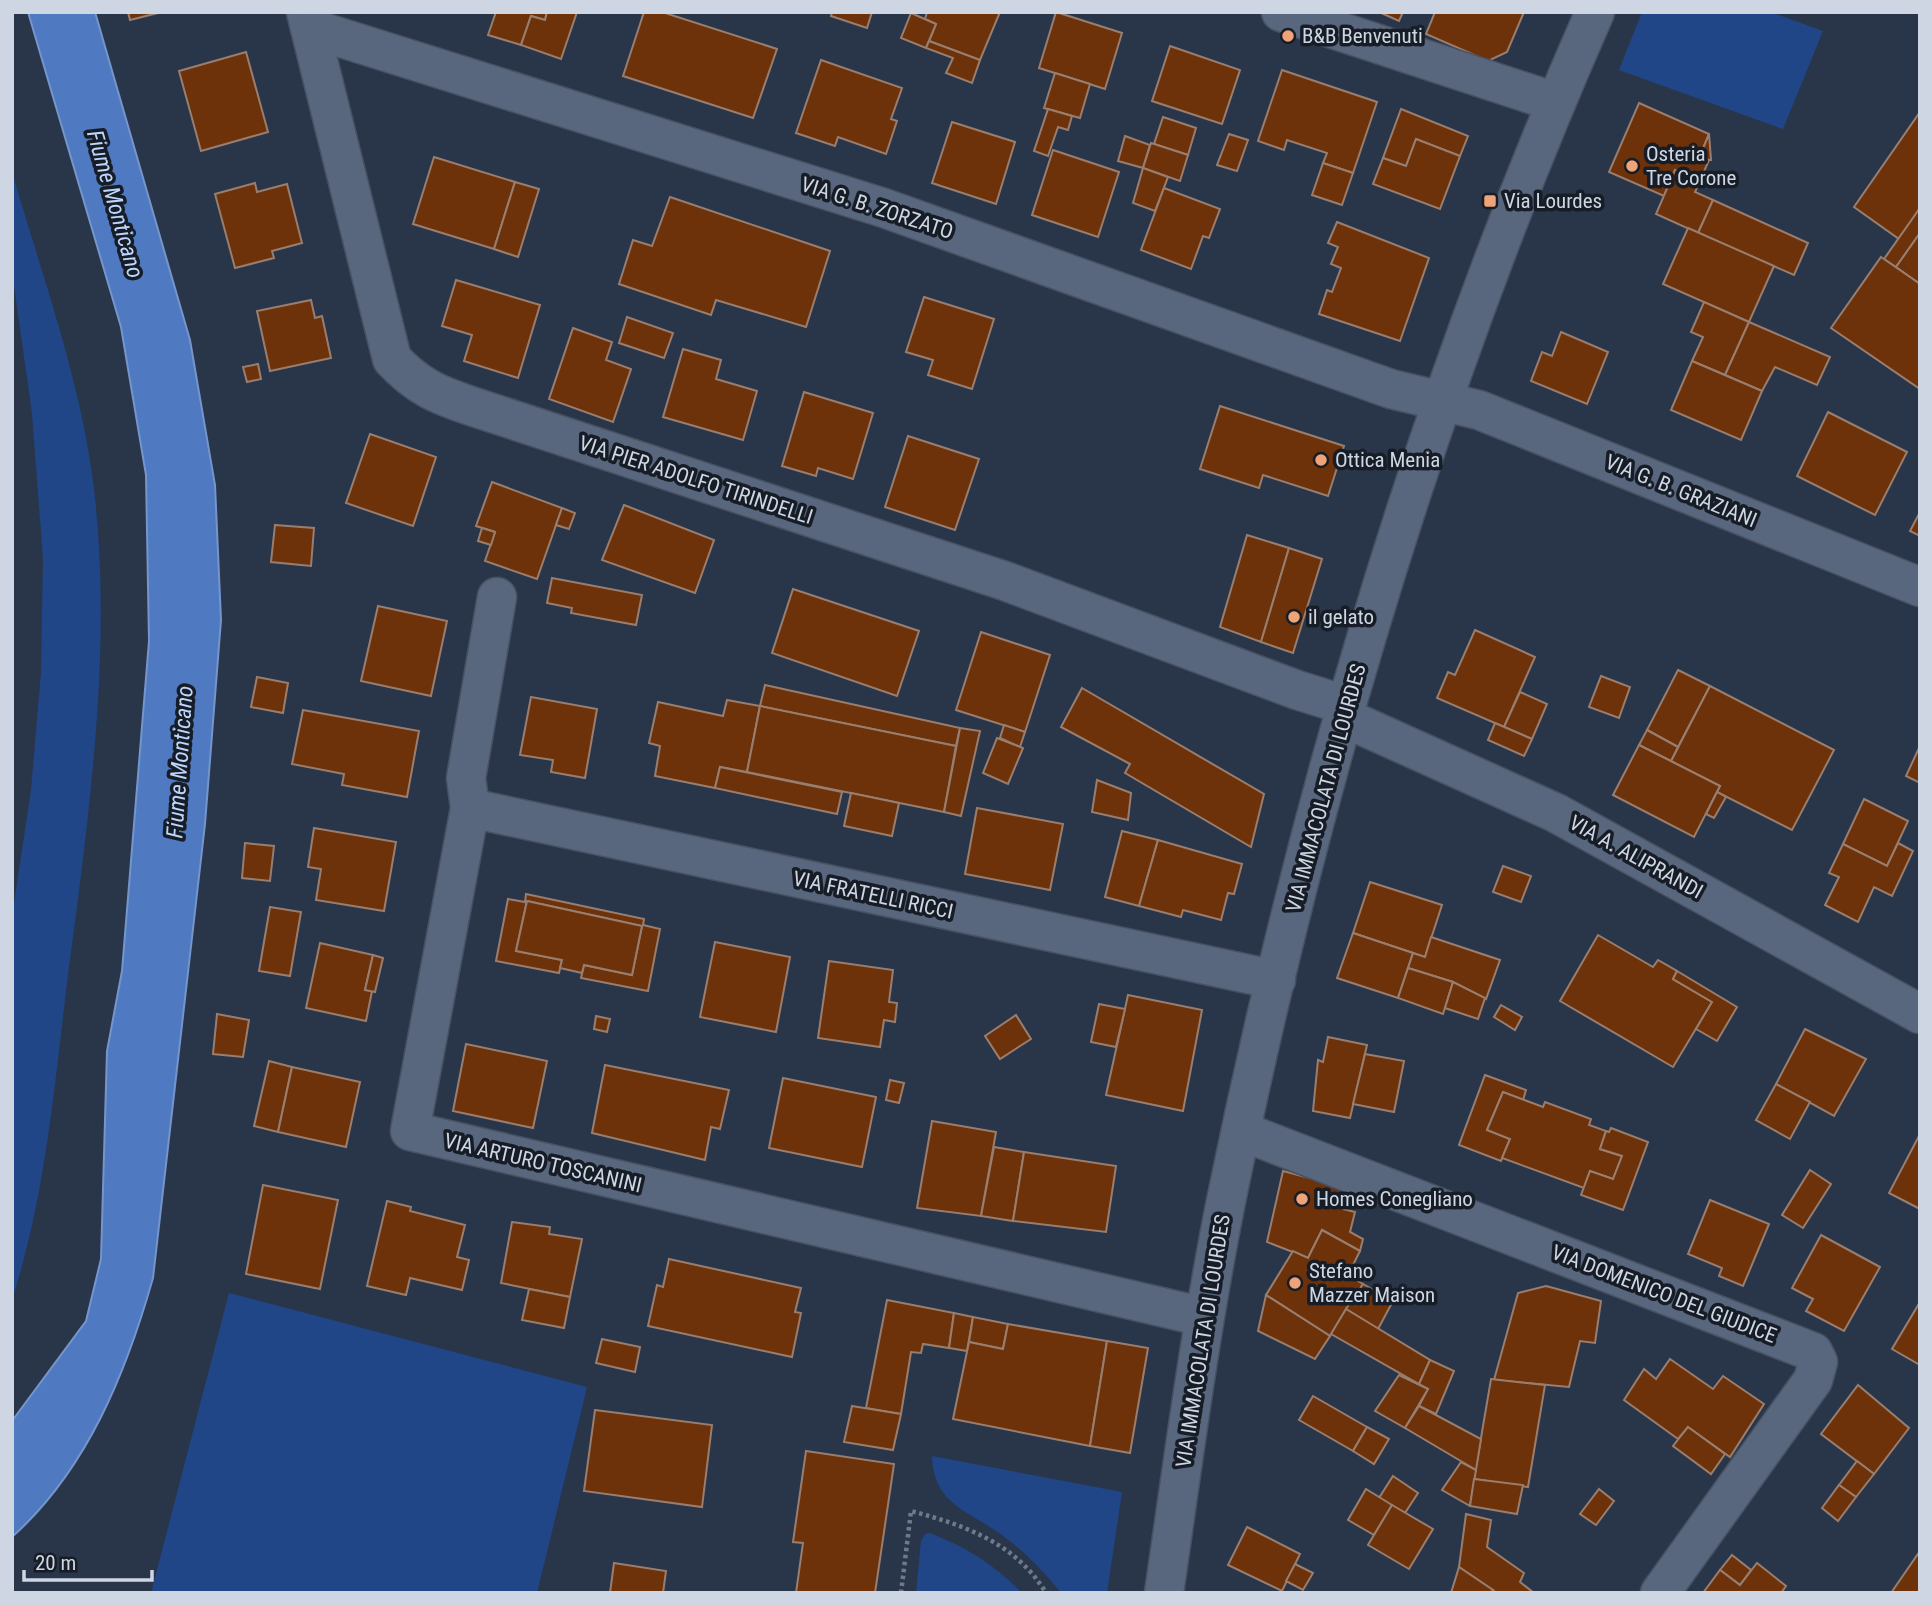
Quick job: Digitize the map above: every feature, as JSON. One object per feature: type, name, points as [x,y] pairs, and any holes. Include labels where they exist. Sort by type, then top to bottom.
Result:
[{"type":"street","points":[[1281,12],[1555,102]]},
{"type":"street","name":"VIA IMMACOLATA DI LOURDES","points":[[1164,1593],[1204,1317],[1241,1131],[1344,711],[1440,401],[1555,102],[1595,12]]},
{"type":"street","name":"VIA G. B. ZORZATO","points":[[308,20],[884,208],[1391,389],[1440,401]]},
{"type":"street","name":"VIA PIER ADOLFO TIRINDELLI","points":[[308,20],[393,359],[413,381],[438,395],[1005,581],[1297,690],[1344,711]]},
{"type":"street","name":"VIA G. B. GRAZIANI","points":[[1440,401],[1479,410],[1920,587]]},
{"type":"street","name":"VIA ARTURO TOSCANINI","points":[[497,597],[466,778],[470,808],[410,1131],[1204,1317]]},
{"type":"street","name":"VIA A. ALIPRANDI","points":[[1344,711],[1556,813],[1920,1014]]},
{"type":"street","name":"VIA FRATELLI RICCI","points":[[470,808],[1276,980]]},
{"type":"street","name":"VIA DOMENICO DEL GIUDICE","points":[[1241,1131],[1813,1352],[1818,1362],[1813,1380],[1660,1593]]},
{"type":"path","points":[[901,1593],[911,1511],[986,1535],[1020,1560],[1046,1593]]},
{"type":"shaded area","points":[[1642,12],[1770,12],[1823,31],[1783,129],[1619,70]]},
{"type":"shaded area","points":[[12,172],[80,408],[94,489],[101,613],[96,737],[90,799],[53,1103],[33,1222],[12,1300],[12,916],[31,790],[41,672],[43,559],[32,413],[12,272]]},
{"type":"shaded area","points":[[229,1293],[587,1387],[537,1593],[151,1593]]},
{"type":"shaded area","points":[[932,1456],[1122,1492],[1107,1593],[1061,1593],[1036,1564],[1014,1545],[947,1498],[934,1473]]},
{"type":"shaded area","points":[[930,1533],[979,1558],[1022,1593],[916,1593],[921,1541],[925,1534]]},
{"type":"water","name":"Fiume Monticano","points":[[28,12],[95,12],[190,340],[215,485],[221,620],[205,824],[153,1278],[130,1349],[100,1418],[62,1482],[12,1537],[12,1421],[86,1321],[101,1259],[107,1051],[122,971],[149,641],[146,475],[121,327]]},
{"type":"building","points":[[128,12],[162,12],[130,20]]},
{"type":"building","points":[[496,12],[547,12],[545,20],[531,16],[521,45],[488,35]]},
{"type":"building","points":[[547,12],[577,12],[561,59],[521,45],[531,16],[545,20]]},
{"type":"building","points":[[644,12],[662,12],[777,49],[753,118],[623,76]]},
{"type":"building","points":[[832,12],[872,12],[867,28],[831,16]]},
{"type":"building","points":[[927,12],[1000,12],[980,60],[929,41],[936,24],[925,19]]},
{"type":"building","points":[[1056,12],[1122,33],[1105,89],[1039,68]]},
{"type":"building","points":[[1379,12],[1403,12],[1399,21]]},
{"type":"building","points":[[1435,12],[1524,12],[1507,52],[1488,61],[1426,34]]},
{"type":"building","points":[[911,13],[936,24],[926,48],[901,38]]},
{"type":"building","points":[[929,41],[980,60],[972,83],[946,73],[953,58],[926,48]]},
{"type":"building","points":[[1170,46],[1240,70],[1222,124],[1152,101]]},
{"type":"building","points":[[246,52],[268,132],[201,151],[179,71]]},
{"type":"building","points":[[821,60],[902,88],[891,119],[897,121],[886,154],[838,137],[835,146],[796,133]]},
{"type":"building","points":[[1282,70],[1377,102],[1353,173],[1323,163],[1327,153],[1287,140],[1284,150],[1258,141]]},
{"type":"building","points":[[1055,73],[1090,84],[1080,118],[1044,108]]},
{"type":"building","points":[[1639,103],[1709,134],[1700,156],[1709,160],[1700,181],[1675,170],[1664,196],[1609,172]]},
{"type":"building","points":[[1048,109],[1072,116],[1068,130],[1058,127],[1048,156],[1034,151]]},
{"type":"building","points":[[1401,109],[1468,136],[1460,156],[1416,139],[1406,166],[1383,158]]},
{"type":"building","points":[[1920,112],[1920,208],[1899,239],[1854,207]]},
{"type":"building","points":[[1163,117],[1196,128],[1188,155],[1154,144]]},
{"type":"building","points":[[952,122],[1015,142],[996,204],[932,183]]},
{"type":"building","points":[[1229,134],[1248,140],[1237,171],[1217,165]]},
{"type":"building","points":[[1709,134],[1711,160],[1700,156]]},
{"type":"building","points":[[1125,136],[1150,145],[1143,168],[1118,161]]},
{"type":"building","points":[[1416,139],[1460,156],[1440,209],[1373,184],[1383,158],[1406,166]]},
{"type":"building","points":[[1151,143],[1188,155],[1180,181],[1143,168]]},
{"type":"building","points":[[1053,150],[1119,172],[1098,237],[1032,215]]},
{"type":"building","points":[[434,157],[515,182],[494,249],[413,224]]},
{"type":"building","points":[[1323,163],[1353,173],[1342,205],[1312,195]]},
{"type":"building","points":[[1143,168],[1168,177],[1155,211],[1133,203]]},
{"type":"building","points":[[1675,170],[1700,181],[1695,192],[1713,200],[1698,233],[1656,214]]},
{"type":"building","points":[[515,182],[539,189],[518,257],[494,249]]},
{"type":"building","points":[[255,183],[257,192],[287,184],[302,243],[272,251],[274,258],[235,268],[215,194]]},
{"type":"building","points":[[1164,188],[1220,209],[1209,238],[1203,236],[1191,269],[1141,250]]},
{"type":"building","points":[[670,197],[830,251],[806,327],[716,300],[711,315],[619,284],[633,240],[652,246]]},
{"type":"building","points":[[1713,200],[1808,243],[1794,275],[1698,233]]},
{"type":"building","points":[[1920,208],[1920,233],[1896,267],[1884,259]]},
{"type":"building","points":[[1337,222],[1429,258],[1400,341],[1319,314],[1327,290],[1332,292],[1341,268],[1331,264],[1338,247],[1328,243]]},
{"type":"building","points":[[1688,228],[1774,266],[1749,322],[1663,284]]},
{"type":"building","points":[[1920,233],[1920,284],[1896,267]]},
{"type":"building","points":[[1881,257],[1920,284],[1920,389],[1831,328]]},
{"type":"building","points":[[456,280],[540,305],[518,378],[464,361],[472,335],[442,326]]},
{"type":"building","points":[[924,297],[994,319],[972,389],[928,375],[933,360],[906,352]]},
{"type":"building","points":[[311,300],[315,318],[322,316],[331,358],[270,371],[257,311]]},
{"type":"building","points":[[1704,302],[1749,322],[1725,375],[1692,361],[1703,337],[1691,332]]},
{"type":"building","points":[[627,317],[673,333],[664,358],[619,343]]},
{"type":"building","points":[[1749,322],[1830,357],[1817,385],[1775,367],[1762,391],[1725,375]]},
{"type":"building","points":[[573,328],[612,342],[606,360],[631,369],[613,422],[549,399]]},
{"type":"building","points":[[1561,332],[1608,352],[1587,404],[1531,381],[1542,352],[1552,356]]},
{"type":"building","points":[[683,349],[721,360],[716,379],[757,391],[743,440],[663,417]]},
{"type":"building","points":[[1692,361],[1762,391],[1741,440],[1671,410]]},
{"type":"building","points":[[258,364],[261,379],[247,382],[243,367]]},
{"type":"building","points":[[804,392],[873,413],[853,479],[818,468],[816,476],[782,466]]},
{"type":"building","points":[[1220,406],[1344,446],[1328,496],[1263,475],[1259,488],[1200,469]]},
{"type":"building","points":[[1828,412],[1907,452],[1875,515],[1797,476]]},
{"type":"building","points":[[370,434],[436,457],[413,526],[346,503]]},
{"type":"building","points":[[908,436],[979,459],[955,530],[885,507]]},
{"type":"building","points":[[492,482],[562,508],[537,579],[485,561],[495,532],[476,526]]},
{"type":"building","points":[[624,505],[714,540],[695,593],[602,560]]},
{"type":"building","points":[[562,508],[575,513],[569,529],[556,525]]},
{"type":"building","points":[[1920,512],[1920,536],[1910,531]]},
{"type":"building","points":[[275,525],[314,528],[311,566],[271,562]]},
{"type":"building","points":[[482,528],[495,532],[491,545],[478,541]]},
{"type":"building","points":[[1247,535],[1289,548],[1261,642],[1220,627]]},
{"type":"building","points":[[1289,548],[1322,559],[1293,653],[1261,642]]},
{"type":"building","points":[[552,578],[642,595],[636,625],[571,613],[572,608],[547,603]]},
{"type":"building","points":[[793,589],[919,631],[897,696],[772,653]]},
{"type":"building","points":[[378,606],[447,621],[431,696],[361,681]]},
{"type":"building","points":[[1475,630],[1535,657],[1504,727],[1437,698],[1448,672],[1455,675]]},
{"type":"building","points":[[981,632],[1050,655],[1025,732],[956,710]]},
{"type":"building","points":[[1678,670],[1710,686],[1678,747],[1647,730]]},
{"type":"building","points":[[1601,676],[1630,687],[1619,718],[1589,707]]},
{"type":"building","points":[[257,677],[288,683],[283,713],[251,707]]},
{"type":"building","points":[[765,685],[960,728],[956,746],[760,706]]},
{"type":"building","points":[[1710,686],[1834,750],[1792,830],[1717,792],[1720,786],[1671,761]]},
{"type":"building","points":[[1082,688],[1264,794],[1251,847],[1125,773],[1130,764],[1061,727]]},
{"type":"building","points":[[1520,692],[1547,704],[1532,739],[1504,727]]},
{"type":"building","points":[[531,697],[597,709],[585,778],[551,772],[553,760],[520,755]]},
{"type":"building","points":[[727,700],[760,706],[747,772],[720,767],[715,788],[655,776],[660,746],[649,743],[658,702],[723,716]]},
{"type":"building","points":[[760,706],[956,746],[944,812],[747,772]]},
{"type":"building","points":[[303,710],[419,731],[407,797],[342,785],[344,774],[292,764]]},
{"type":"building","points":[[1495,723],[1532,739],[1524,756],[1488,740]]},
{"type":"building","points":[[1004,725],[1025,732],[1020,747],[1000,738]]},
{"type":"building","points":[[960,728],[980,731],[961,816],[944,812]]},
{"type":"building","points":[[1647,730],[1678,747],[1671,761],[1639,745]]},
{"type":"building","points":[[997,738],[1023,748],[1008,784],[983,773]]},
{"type":"building","points":[[1639,745],[1720,786],[1694,837],[1613,795]]},
{"type":"building","points":[[1920,749],[1920,783],[1906,776]]},
{"type":"building","points":[[720,767],[842,792],[837,814],[715,788]]},
{"type":"building","points":[[1097,780],[1131,793],[1128,820],[1092,812]]},
{"type":"building","points":[[1717,792],[1726,797],[1714,818],[1706,814]]},
{"type":"building","points":[[851,793],[899,803],[892,836],[844,826]]},
{"type":"building","points":[[1864,799],[1908,821],[1887,866],[1843,844]]},
{"type":"building","points":[[977,808],[1063,824],[1050,890],[965,874]]},
{"type":"building","points":[[314,828],[396,842],[384,911],[316,900],[321,869],[308,867]]},
{"type":"building","points":[[1122,831],[1158,840],[1139,906],[1105,897]]},
{"type":"building","points":[[1158,840],[1242,864],[1234,894],[1228,893],[1221,920],[1183,910],[1181,917],[1139,906]]},
{"type":"building","points":[[245,843],[274,846],[270,881],[242,878]]},
{"type":"building","points":[[1898,843],[1913,851],[1892,896],[1874,887],[1858,922],[1825,905],[1839,877],[1829,873],[1843,844],[1887,866]]},
{"type":"building","points":[[1503,866],[1531,876],[1521,902],[1493,892]]},
{"type":"building","points":[[1370,882],[1442,905],[1425,957],[1353,933]]},
{"type":"building","points":[[526,894],[644,919],[643,925],[660,929],[648,991],[581,978],[584,965],[632,975],[642,926],[527,901],[516,951],[562,960],[559,973],[496,961],[508,899],[525,902]]},
{"type":"building","points":[[527,901],[642,926],[632,975],[584,965],[582,973],[560,968],[562,960],[516,951]]},
{"type":"building","points":[[270,907],[301,912],[290,976],[259,971]]},
{"type":"building","points":[[1353,933],[1413,953],[1398,998],[1337,978]]},
{"type":"building","points":[[1598,935],[1653,967],[1658,960],[1677,971],[1673,979],[1712,1002],[1673,1067],[1560,1001]]},
{"type":"building","points":[[1431,937],[1500,960],[1486,999],[1453,982],[1408,968],[1413,953],[1425,957]]},
{"type":"building","points":[[715,942],[790,957],[776,1032],[700,1017]]},
{"type":"building","points":[[320,943],[373,955],[365,990],[372,991],[366,1021],[306,1008]]},
{"type":"building","points":[[373,955],[383,958],[375,992],[365,990]]},
{"type":"building","points":[[829,961],[893,970],[889,1002],[897,1003],[895,1022],[884,1020],[880,1047],[818,1038]]},
{"type":"building","points":[[1408,968],[1453,982],[1443,1014],[1398,998]]},
{"type":"building","points":[[1677,971],[1737,1007],[1717,1041],[1696,1029],[1712,1002],[1673,979]]},
{"type":"building","points":[[1453,982],[1485,998],[1478,1019],[1445,1008]]},
{"type":"building","points":[[1128,995],[1202,1010],[1183,1111],[1106,1095]]},
{"type":"building","points":[[1099,1004],[1125,1009],[1116,1047],[1091,1042]]},
{"type":"building","points":[[1501,1005],[1522,1017],[1515,1030],[1494,1017]]},
{"type":"building","points":[[217,1014],[249,1020],[243,1057],[213,1054]]},
{"type":"building","points":[[1016,1015],[1031,1039],[1000,1059],[985,1036]]},
{"type":"building","points":[[596,1016],[610,1019],[607,1032],[594,1029]]},
{"type":"building","points":[[1805,1029],[1866,1059],[1834,1116],[1776,1084]]},
{"type":"building","points":[[1328,1037],[1367,1045],[1350,1118],[1313,1111],[1318,1060],[1323,1062]]},
{"type":"building","points":[[466,1044],[547,1061],[533,1128],[453,1111]]},
{"type":"building","points":[[1365,1054],[1404,1061],[1394,1112],[1353,1104]]},
{"type":"building","points":[[269,1061],[292,1067],[278,1132],[254,1126]]},
{"type":"building","points":[[605,1065],[729,1090],[720,1129],[711,1127],[705,1160],[592,1133]]},
{"type":"building","points":[[292,1067],[360,1082],[346,1147],[278,1132]]},
{"type":"building","points":[[1485,1075],[1526,1090],[1523,1100],[1503,1092],[1487,1130],[1510,1139],[1501,1161],[1459,1145]]},
{"type":"building","points":[[783,1078],[876,1097],[862,1167],[769,1148]]},
{"type":"building","points":[[890,1080],[904,1083],[899,1103],[886,1100]]},
{"type":"building","points":[[1776,1084],[1810,1102],[1790,1139],[1756,1120]]},
{"type":"building","points":[[1503,1092],[1543,1107],[1545,1102],[1591,1119],[1589,1125],[1606,1131],[1600,1149],[1622,1156],[1613,1179],[1590,1171],[1584,1188],[1502,1158],[1510,1139],[1487,1130]]},
{"type":"building","points":[[932,1121],[996,1132],[981,1216],[917,1208]]},
{"type":"building","points":[[1611,1128],[1648,1142],[1623,1210],[1581,1195],[1590,1171],[1613,1179],[1622,1156],[1600,1149],[1606,1131],[1609,1132]]},
{"type":"building","points":[[1920,1134],[1920,1209],[1889,1193]]},
{"type":"building","points":[[994,1147],[1024,1152],[1013,1221],[981,1216]]},
{"type":"building","points":[[1024,1152],[1116,1166],[1106,1232],[1013,1221]]},
{"type":"building","points":[[1810,1170],[1831,1184],[1803,1228],[1782,1215]]},
{"type":"building","points":[[1283,1171],[1347,1188],[1343,1209],[1355,1212],[1350,1232],[1363,1239],[1360,1251],[1322,1230],[1308,1258],[1267,1242]]},
{"type":"building","points":[[263,1185],[338,1200],[320,1289],[246,1274]]},
{"type":"building","points":[[1710,1200],[1769,1224],[1743,1286],[1719,1276],[1722,1268],[1688,1254]]},
{"type":"building","points":[[387,1201],[411,1207],[410,1211],[465,1225],[457,1257],[469,1260],[462,1290],[410,1278],[406,1295],[367,1286]]},
{"type":"building","points":[[512,1222],[550,1227],[549,1234],[582,1239],[570,1297],[501,1283]]},
{"type":"building","points":[[1322,1230],[1360,1251],[1348,1275],[1363,1284],[1330,1336],[1266,1295],[1293,1251],[1308,1258]]},
{"type":"building","points":[[1821,1235],[1880,1267],[1844,1331],[1806,1311],[1813,1299],[1792,1288]]},
{"type":"building","points":[[669,1259],[801,1288],[795,1312],[801,1313],[792,1357],[648,1326],[657,1285],[663,1287]]},
{"type":"building","points":[[1363,1284],[1393,1301],[1378,1329],[1346,1309]]},
{"type":"building","points":[[1546,1286],[1601,1301],[1595,1343],[1580,1341],[1569,1387],[1494,1380],[1518,1293]]},
{"type":"building","points":[[529,1289],[570,1297],[564,1328],[522,1320]]},
{"type":"building","points":[[1266,1295],[1330,1336],[1315,1359],[1258,1331]]},
{"type":"building","points":[[887,1300],[954,1313],[949,1348],[923,1344],[921,1353],[911,1352],[901,1414],[866,1408]]},
{"type":"building","points":[[1920,1302],[1920,1365],[1892,1349]]},
{"type":"building","points":[[1346,1309],[1430,1360],[1419,1384],[1331,1334]]},
{"type":"building","points":[[954,1313],[973,1317],[967,1351],[949,1348]]},
{"type":"building","points":[[973,1317],[1008,1324],[1003,1349],[969,1342]]},
{"type":"building","points":[[1008,1324],[1107,1341],[1090,1446],[953,1419],[969,1342],[1003,1349]]},
{"type":"building","points":[[602,1339],[640,1347],[635,1372],[596,1363]]},
{"type":"building","points":[[1107,1341],[1148,1348],[1130,1453],[1090,1446]]},
{"type":"building","points":[[1670,1359],[1713,1389],[1723,1376],[1764,1404],[1730,1457],[1688,1427],[1678,1439],[1624,1400],[1644,1369],[1656,1379]]},
{"type":"building","points":[[1430,1360],[1454,1371],[1436,1414],[1419,1406],[1428,1389],[1419,1384]]},
{"type":"building","points":[[1399,1375],[1428,1389],[1405,1428],[1375,1411]]},
{"type":"building","points":[[1491,1379],[1545,1385],[1528,1487],[1474,1479]]},
{"type":"building","points":[[1858,1385],[1909,1428],[1874,1474],[1821,1434]]},
{"type":"building","points":[[1313,1396],[1367,1427],[1353,1451],[1299,1420]]},
{"type":"building","points":[[852,1406],[901,1414],[893,1450],[844,1442]]},
{"type":"building","points":[[1419,1406],[1481,1439],[1476,1470],[1405,1428]]},
{"type":"building","points":[[595,1410],[712,1425],[702,1507],[584,1491]]},
{"type":"building","points":[[1367,1427],[1389,1439],[1374,1464],[1353,1451]]},
{"type":"building","points":[[1688,1427],[1725,1454],[1711,1474],[1673,1446]]},
{"type":"building","points":[[806,1451],[894,1464],[875,1593],[796,1593],[803,1543],[793,1542]]},
{"type":"building","points":[[1857,1461],[1874,1474],[1856,1497],[1839,1485]]},
{"type":"building","points":[[1461,1462],[1476,1470],[1470,1506],[1442,1490]]},
{"type":"building","points":[[1393,1476],[1418,1493],[1405,1513],[1379,1498]]},
{"type":"building","points":[[1474,1479],[1523,1485],[1517,1514],[1470,1506]]},
{"type":"building","points":[[1839,1485],[1856,1497],[1838,1521],[1822,1508]]},
{"type":"building","points":[[1366,1489],[1392,1505],[1374,1535],[1348,1520]]},
{"type":"building","points":[[1599,1489],[1614,1501],[1596,1525],[1580,1514]]},
{"type":"building","points":[[1392,1505],[1433,1529],[1409,1569],[1368,1545]]},
{"type":"building","points":[[1466,1514],[1491,1520],[1487,1547],[1524,1573],[1520,1582],[1534,1593],[1497,1593],[1459,1567]]},
{"type":"building","points":[[1247,1527],[1300,1554],[1282,1591],[1228,1565]]},
{"type":"building","points":[[1920,1551],[1920,1593],[1891,1593]]},
{"type":"building","points":[[1732,1555],[1751,1570],[1740,1585],[1720,1570]]},
{"type":"building","points":[[614,1563],[666,1571],[663,1593],[610,1593]]},
{"type":"building","points":[[1757,1563],[1786,1586],[1781,1593],[1703,1593],[1720,1570],[1740,1585]]},
{"type":"building","points":[[1295,1564],[1313,1573],[1303,1590],[1286,1581]]},
{"type":"building","points":[[1459,1567],[1493,1590],[1490,1593],[1451,1593]]},
{"type":"place","name":"B&B Benvenuti","points":[[1288,36]]},
{"type":"place","name":"Osteria Tre Corone","points":[[1632,166]]},
{"type":"place","name":"Via Lourdes","points":[[1490,201]]},
{"type":"place","name":"Ottica Menia","points":[[1321,460]]},
{"type":"place","name":"il gelato","points":[[1294,617]]},
{"type":"place","name":"Homes Conegliano","points":[[1302,1199]]},
{"type":"place","name":"Stefano Mazzer Maison","points":[[1295,1283]]}]
